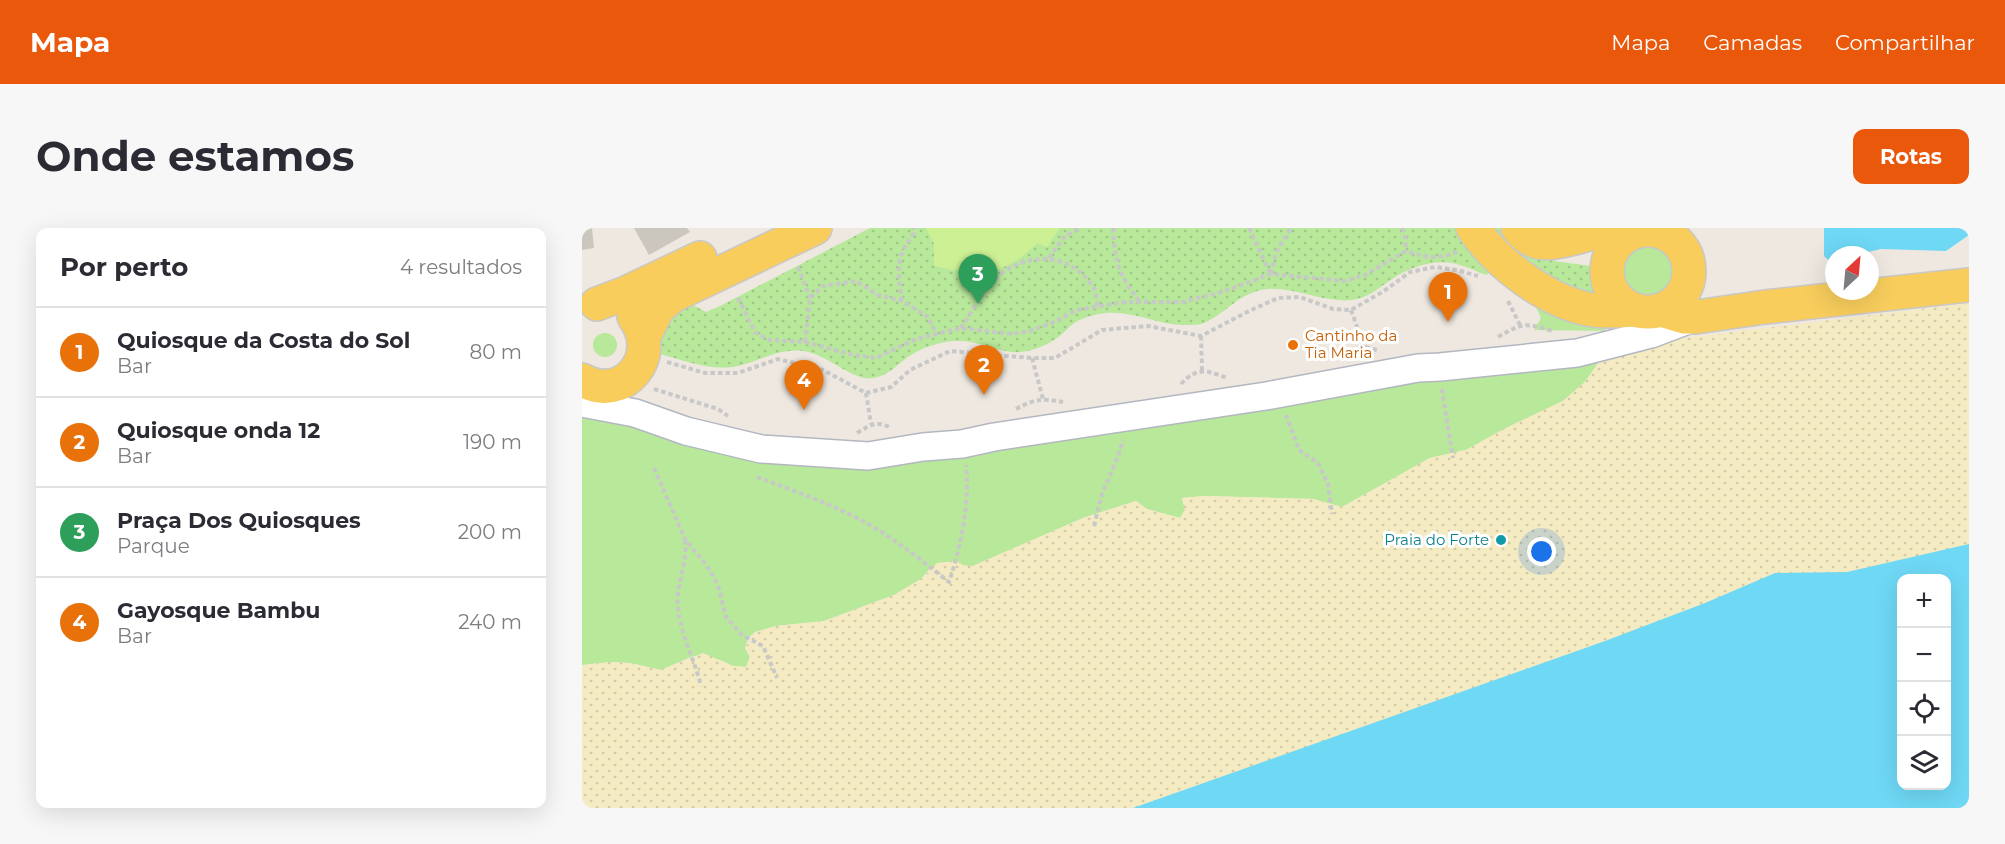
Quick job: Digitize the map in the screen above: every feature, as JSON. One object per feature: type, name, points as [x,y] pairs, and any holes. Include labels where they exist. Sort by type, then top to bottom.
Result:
[{"type":"main road","points":[[590,308],[767,228]]},
{"type":"main road","points":[[583,386],[605,386],[637,357],[658,308],[674,295],[815,228]]},
{"type":"main road","points":[[1476,233],[1509,284],[1577,306],[1606,311],[1648,310],[1672,305],[1684,290],[1689,273],[1688,260],[1674,239],[1663,233],[1645,230],[1606,231],[1550,243],[1538,243],[1527,238],[1518,228]]},
{"type":"main road","points":[[1645,230],[1616,244],[1609,256],[1608,283],[1623,304],[1684,317],[1969,285]]},
{"type":"main road","points":[[590,308],[617,307],[627,311],[640,326],[637,357]]},
{"type":"street","points":[[583,386],[635,413],[686,431],[761,449],[868,456],[923,447],[962,444],[1281,394],[1418,368],[1577,353],[1652,334],[1696,317]]},
{"type":"path","points":[[902,301],[899,266],[903,247],[914,233],[913,228]]},
{"type":"path","points":[[1049,258],[1065,237],[1079,228]]},
{"type":"path","points":[[1114,228],[1116,261],[1126,284],[1139,301]]},
{"type":"path","points":[[1249,228],[1270,274]]},
{"type":"path","points":[[1270,274],[1276,252],[1291,228]]},
{"type":"path","points":[[1402,228],[1405,234],[1406,251]]},
{"type":"path","points":[[738,298],[755,332],[769,340],[806,342],[853,355],[876,358],[916,339],[961,328],[1012,334],[1030,331],[1077,310],[1139,301],[1183,302],[1199,299],[1270,274],[1345,281],[1365,275],[1406,251],[1426,258],[1449,256],[1469,246],[1476,233]]},
{"type":"path","points":[[961,328],[995,279],[1008,269],[1028,261],[1049,258],[1067,263],[1081,273],[1094,288],[1098,306]]},
{"type":"path","points":[[798,267],[810,298],[806,342]]},
{"type":"path","points":[[637,357],[705,373],[738,373],[778,359],[823,370],[866,393],[891,387],[910,370],[950,351],[1055,358],[1102,330],[1148,326],[1201,336],[1278,298],[1300,297],[1333,309],[1351,310],[1384,291],[1410,272],[1435,267],[1457,270],[1509,284],[1509,302],[1520,325]]},
{"type":"path","points":[[810,298],[823,286],[856,281],[878,295],[902,301],[928,317],[937,335]]},
{"type":"path","points":[[1351,310],[1364,346]]},
{"type":"path","points":[[1201,336],[1202,370]]},
{"type":"path","points":[[637,357],[737,422]]},
{"type":"path","points":[[1032,358],[1043,399]]},
{"type":"path","points":[[1440,367],[1453,458]]},
{"type":"path","points":[[866,393],[871,424]]},
{"type":"path","points":[[1281,394],[1290,430],[1299,450],[1318,463],[1328,484],[1332,514]]},
{"type":"path","points":[[1094,526],[1102,494],[1123,441],[1123,427],[1120,419]]},
{"type":"path","points":[[756,477],[819,500],[873,527],[919,558],[949,582],[956,561],[967,493],[962,444]]},
{"type":"path","points":[[654,468],[685,539],[687,552],[678,588],[678,610],[701,686]]},
{"type":"path","points":[[685,539],[707,566],[718,585],[726,617],[742,635],[763,646],[777,678]]},
{"type":"green space","points":[[870,228],[1460,228],[1496,267],[1486,275],[1452,263],[1428,264],[1406,271],[1368,295],[1352,300],[1267,289],[1241,298],[1212,319],[1198,325],[1176,325],[1127,314],[1097,314],[1079,320],[1053,340],[1031,350],[1012,352],[971,342],[943,342],[916,352],[889,372],[873,378],[857,376],[822,357],[803,351],[784,352],[742,365],[723,368],[695,364],[657,353],[662,321],[686,301],[706,312]]},
{"type":"green space","points":[[926,228],[1060,228],[1047,247],[1037,243],[1025,254],[1002,268],[977,272],[934,266],[934,244]]},
{"type":"green space","points":[[1491,228],[1509,228],[1512,234],[1554,261],[1591,266],[1604,285],[1607,300],[1564,291],[1507,248]]},
{"type":"green space","points":[[1648,242],[1658,244],[1667,250],[1673,259],[1675,269],[1673,279],[1667,288],[1658,294],[1648,296],[1638,294],[1629,288],[1623,279],[1621,269],[1623,259],[1629,250],[1638,244]]},
{"type":"green space","points":[[1530,295],[1608,331],[1534,330],[1541,318]]},
{"type":"green space","points":[[605,333],[614,336],[617,345],[614,354],[605,357],[596,354],[593,345],[596,336]]},
{"type":"green space","points":[[1603,356],[1585,382],[1563,401],[1466,450],[1430,458],[1342,507],[1313,499],[1204,496],[1182,498],[1185,510],[1180,518],[1147,509],[1136,501],[1083,518],[973,566],[931,567],[921,579],[894,595],[824,621],[776,626],[755,632],[748,638],[745,648],[750,657],[746,667],[693,656],[661,670],[630,663],[582,665],[582,414],[846,457]]},
{"type":"sand","name":"Praia do Forte","points":[[1969,303],[1969,597],[1951,582],[1951,574],[1897,574],[1897,580],[1336,808],[582,808],[582,665],[630,663],[661,670],[703,653],[733,666],[746,667],[750,657],[745,648],[755,632],[776,626],[824,621],[894,595],[921,579],[937,563],[956,561],[963,565],[973,566],[1083,518],[1136,501],[1147,509],[1180,518],[1185,510],[1182,498],[1204,496],[1313,499],[1342,507],[1430,458],[1466,450],[1563,401],[1585,382],[1603,356],[1677,339]]},
{"type":"water","points":[[1824,228],[1969,228],[1969,235],[1946,251],[1879,249],[1879,246],[1825,246],[1824,256]]},
{"type":"water","points":[[1969,544],[1969,808],[1133,808],[1605,641],[1705,603],[1775,573],[1847,572]]},
{"type":"building","points":[[582,228],[592,228],[594,248],[582,250]]},
{"type":"building","points":[[634,228],[687,228],[690,232],[649,255]]},
{"type":"place","name":"Praça Dos Quiosques","points":[[978,304]]},
{"type":"place","name":"Quiosque da Costa do Sol","points":[[1448,322]]},
{"type":"place","name":"Cantinho da Tia Maria","points":[[1293,345]]},
{"type":"place","name":"Quiosque onda 12","points":[[984,395]]},
{"type":"place","name":"Gayosque Bambu","points":[[804,410]]},
{"type":"place","name":"Praia do Forte","points":[[1501,540]]}]
